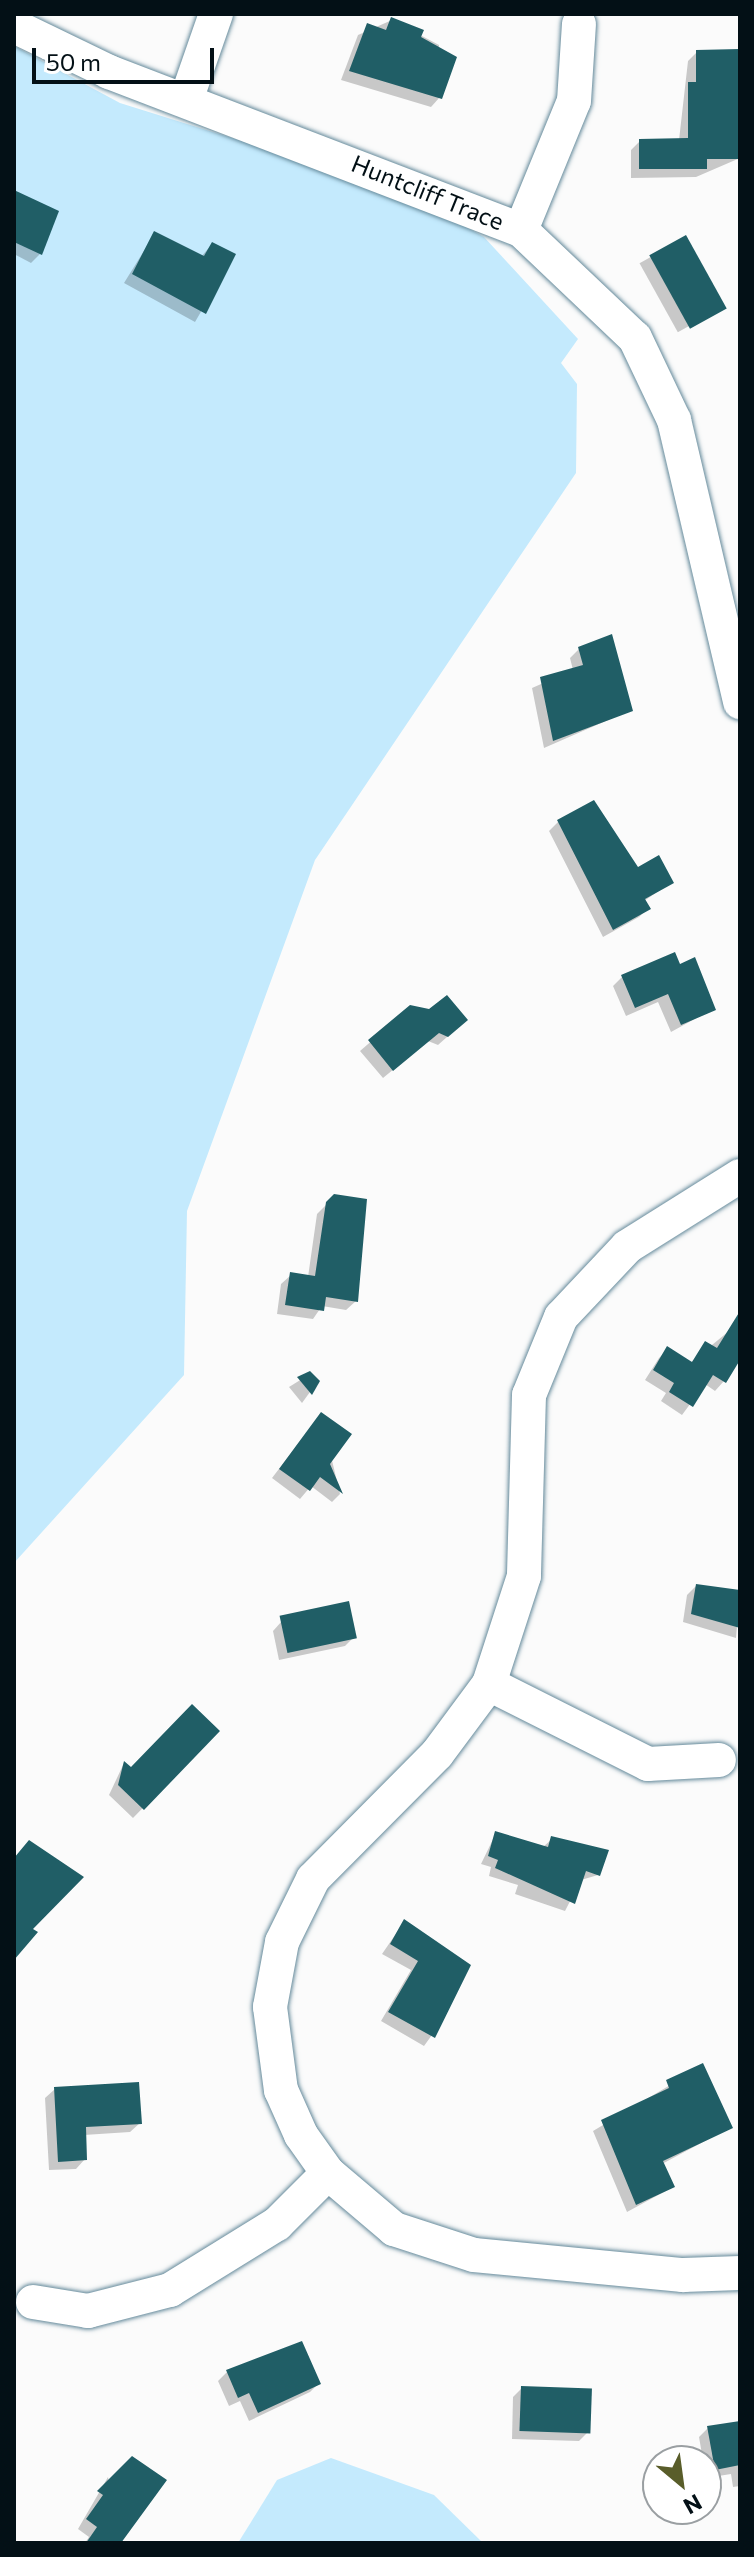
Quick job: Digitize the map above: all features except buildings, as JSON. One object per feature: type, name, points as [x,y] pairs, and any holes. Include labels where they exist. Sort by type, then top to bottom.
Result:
[{"type":"street","points":[[186,100],[216,14]]},
{"type":"street","points":[[521,230],[574,101],[579,24]]},
{"type":"street","name":"Huntcliff Trace","points":[[14,26],[186,100],[521,230],[635,338],[674,420],[740,702]]},
{"type":"street","points":[[740,1176],[609,1263],[561,1317],[541,1355],[525,1433],[524,1576],[489,1684],[437,1754],[313,1879],[282,1942],[270,2007],[272,2051],[301,2135],[328,2173],[394,2229],[447,2248],[683,2275],[740,2273]]},
{"type":"street","points":[[489,1684],[648,1764],[719,1760]]},
{"type":"street","points":[[33,2302],[88,2311],[170,2290],[252,2243],[328,2173]]},
{"type":"shaded area","points":[[14,46],[120,103],[402,191],[484,237],[578,339],[561,363],[577,384],[576,473],[315,860],[187,1211],[184,1375],[14,1563]]},
{"type":"shaded area","points":[[331,2458],[434,2495],[483,2543],[238,2543],[277,2480]]}]
